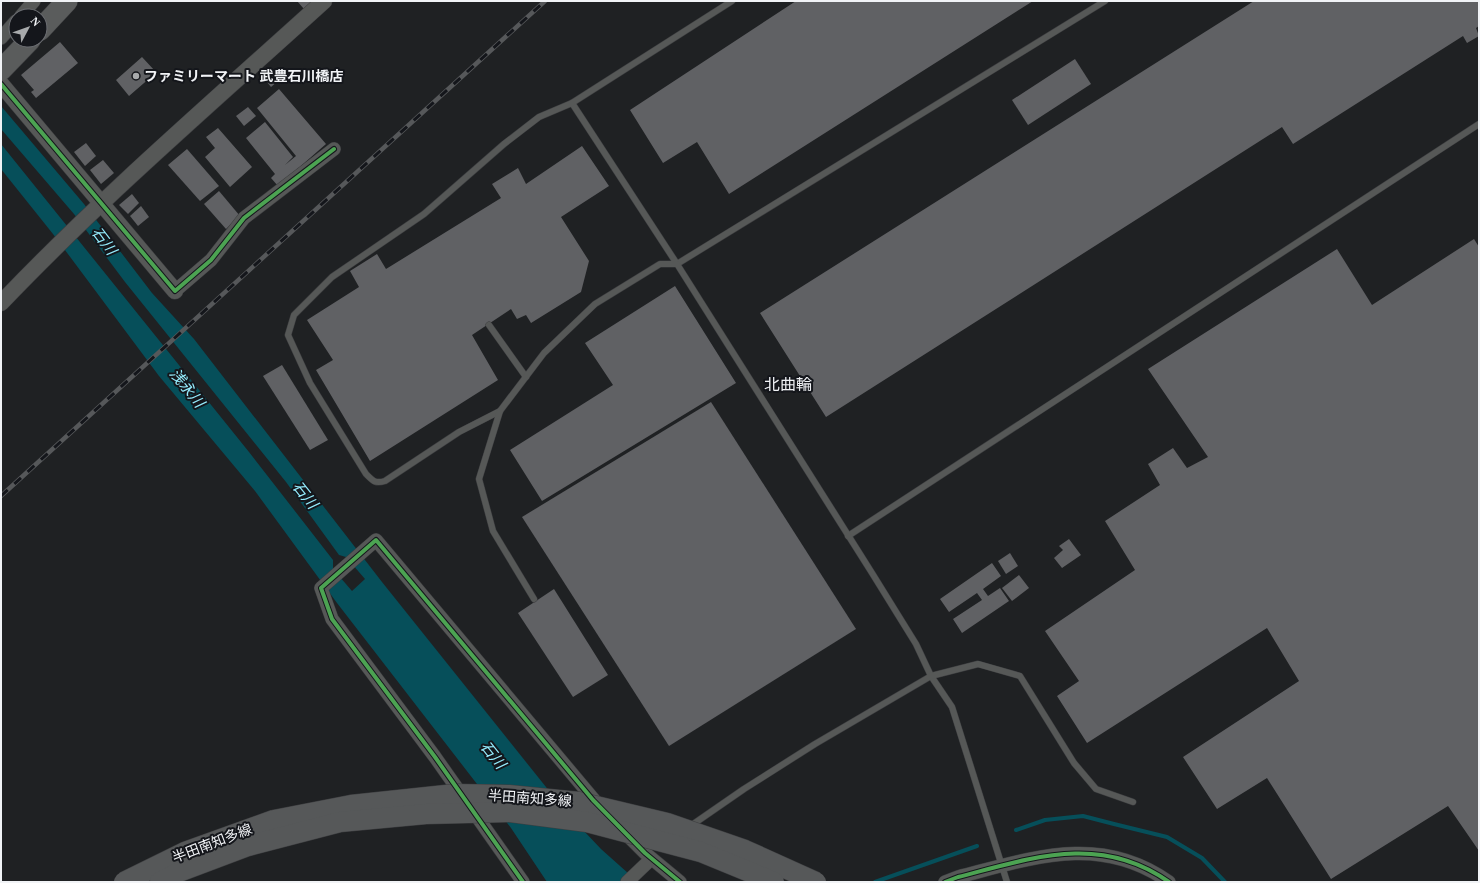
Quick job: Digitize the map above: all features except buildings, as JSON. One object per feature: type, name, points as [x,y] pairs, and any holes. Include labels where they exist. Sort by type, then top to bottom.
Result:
[{"type":"highway","points":[[48,21],[67,1]]},
{"type":"highway","points":[[1,70],[22,48]]},
{"type":"main road","name":"半田南知多線","points":[[124,882],[185,852],[274,820],[351,805],[455,794],[509,796],[579,802],[660,822],[745,850],[816,882]]},
{"type":"main road","name":"半田南知多線","points":[[160,882],[179,872],[248,846],[340,822],[426,814],[510,812],[587,822],[701,852],[774,882]]},
{"type":"street","points":[[1,303],[57,244],[98,205],[324,1]]},
{"type":"street","points":[[1,38],[8,30]]},
{"type":"street","points":[[1,84],[98,205],[175,291],[211,260],[244,218],[334,149]]},
{"type":"street","points":[[523,882],[435,757],[332,619],[321,588],[376,540],[594,800],[652,858],[680,882]]},
{"type":"street","points":[[945,882],[958,876],[1051,854],[1074,852],[1100,854],[1126,860],[1157,874],[1169,882]]},
{"type":"street","points":[[627,882],[652,858]]},
{"type":"lane","points":[[500,411],[459,432],[385,481],[378,483],[373,481],[366,474],[310,383],[288,335],[294,315],[332,277],[424,214],[504,144],[539,117],[572,103],[732,1]]},
{"type":"lane","points":[[534,599],[493,531],[485,509],[479,479],[500,411],[544,353],[595,304],[660,264],[677,264],[1105,1]]},
{"type":"lane","points":[[572,103],[677,264],[916,644],[931,676],[952,707],[1007,882]]},
{"type":"lane","points":[[848,536],[1479,124]]},
{"type":"lane","points":[[489,325],[526,377]]},
{"type":"lane","points":[[681,833],[693,823],[744,789],[815,744],[931,676],[978,664],[1020,676],[1074,762],[1096,789],[1133,802]]},
{"type":"lane","points":[[663,849],[675,838]]},
{"type":"water","points":[[1,106],[84,204],[152,293],[194,339],[382,582],[566,812],[601,849],[638,882],[547,882],[511,828],[337,603],[255,491],[159,376],[53,234],[1,169],[1,144],[249,452],[333,560],[333,569],[352,591],[365,579],[346,557],[339,555],[286,482],[125,282],[74,214],[1,129]]},
{"type":"waterway","points":[[1016,830],[1045,820],[1083,816],[1167,837],[1202,858],[1225,882]]},
{"type":"waterway","points":[[875,882],[977,846]]},
{"type":"railway","points":[[1,496],[545,1]]},
{"type":"cycle path","points":[[1,84],[175,291],[211,260],[244,218],[334,149]]},
{"type":"cycle path","points":[[523,882],[435,757],[332,619],[321,588],[376,540],[593,800],[645,853],[680,882]]},
{"type":"cycle path","points":[[945,882],[958,877],[1012,863],[1039,857],[1065,854],[1091,854],[1117,858],[1143,867],[1169,882]]},
{"type":"place","name":"ファミリーマート 武豊石川橋店","points":[[136,76]]},
{"type":"district","name":"北曲輪","points":[[788,384]]},
{"type":"water label","name":"石川","points":[[104,241]]},
{"type":"water label","name":"浅永川","points":[[187,388]]},
{"type":"water label","name":"石川","points":[[305,495]]},
{"type":"water label","name":"石川","points":[[493,755]]}]
